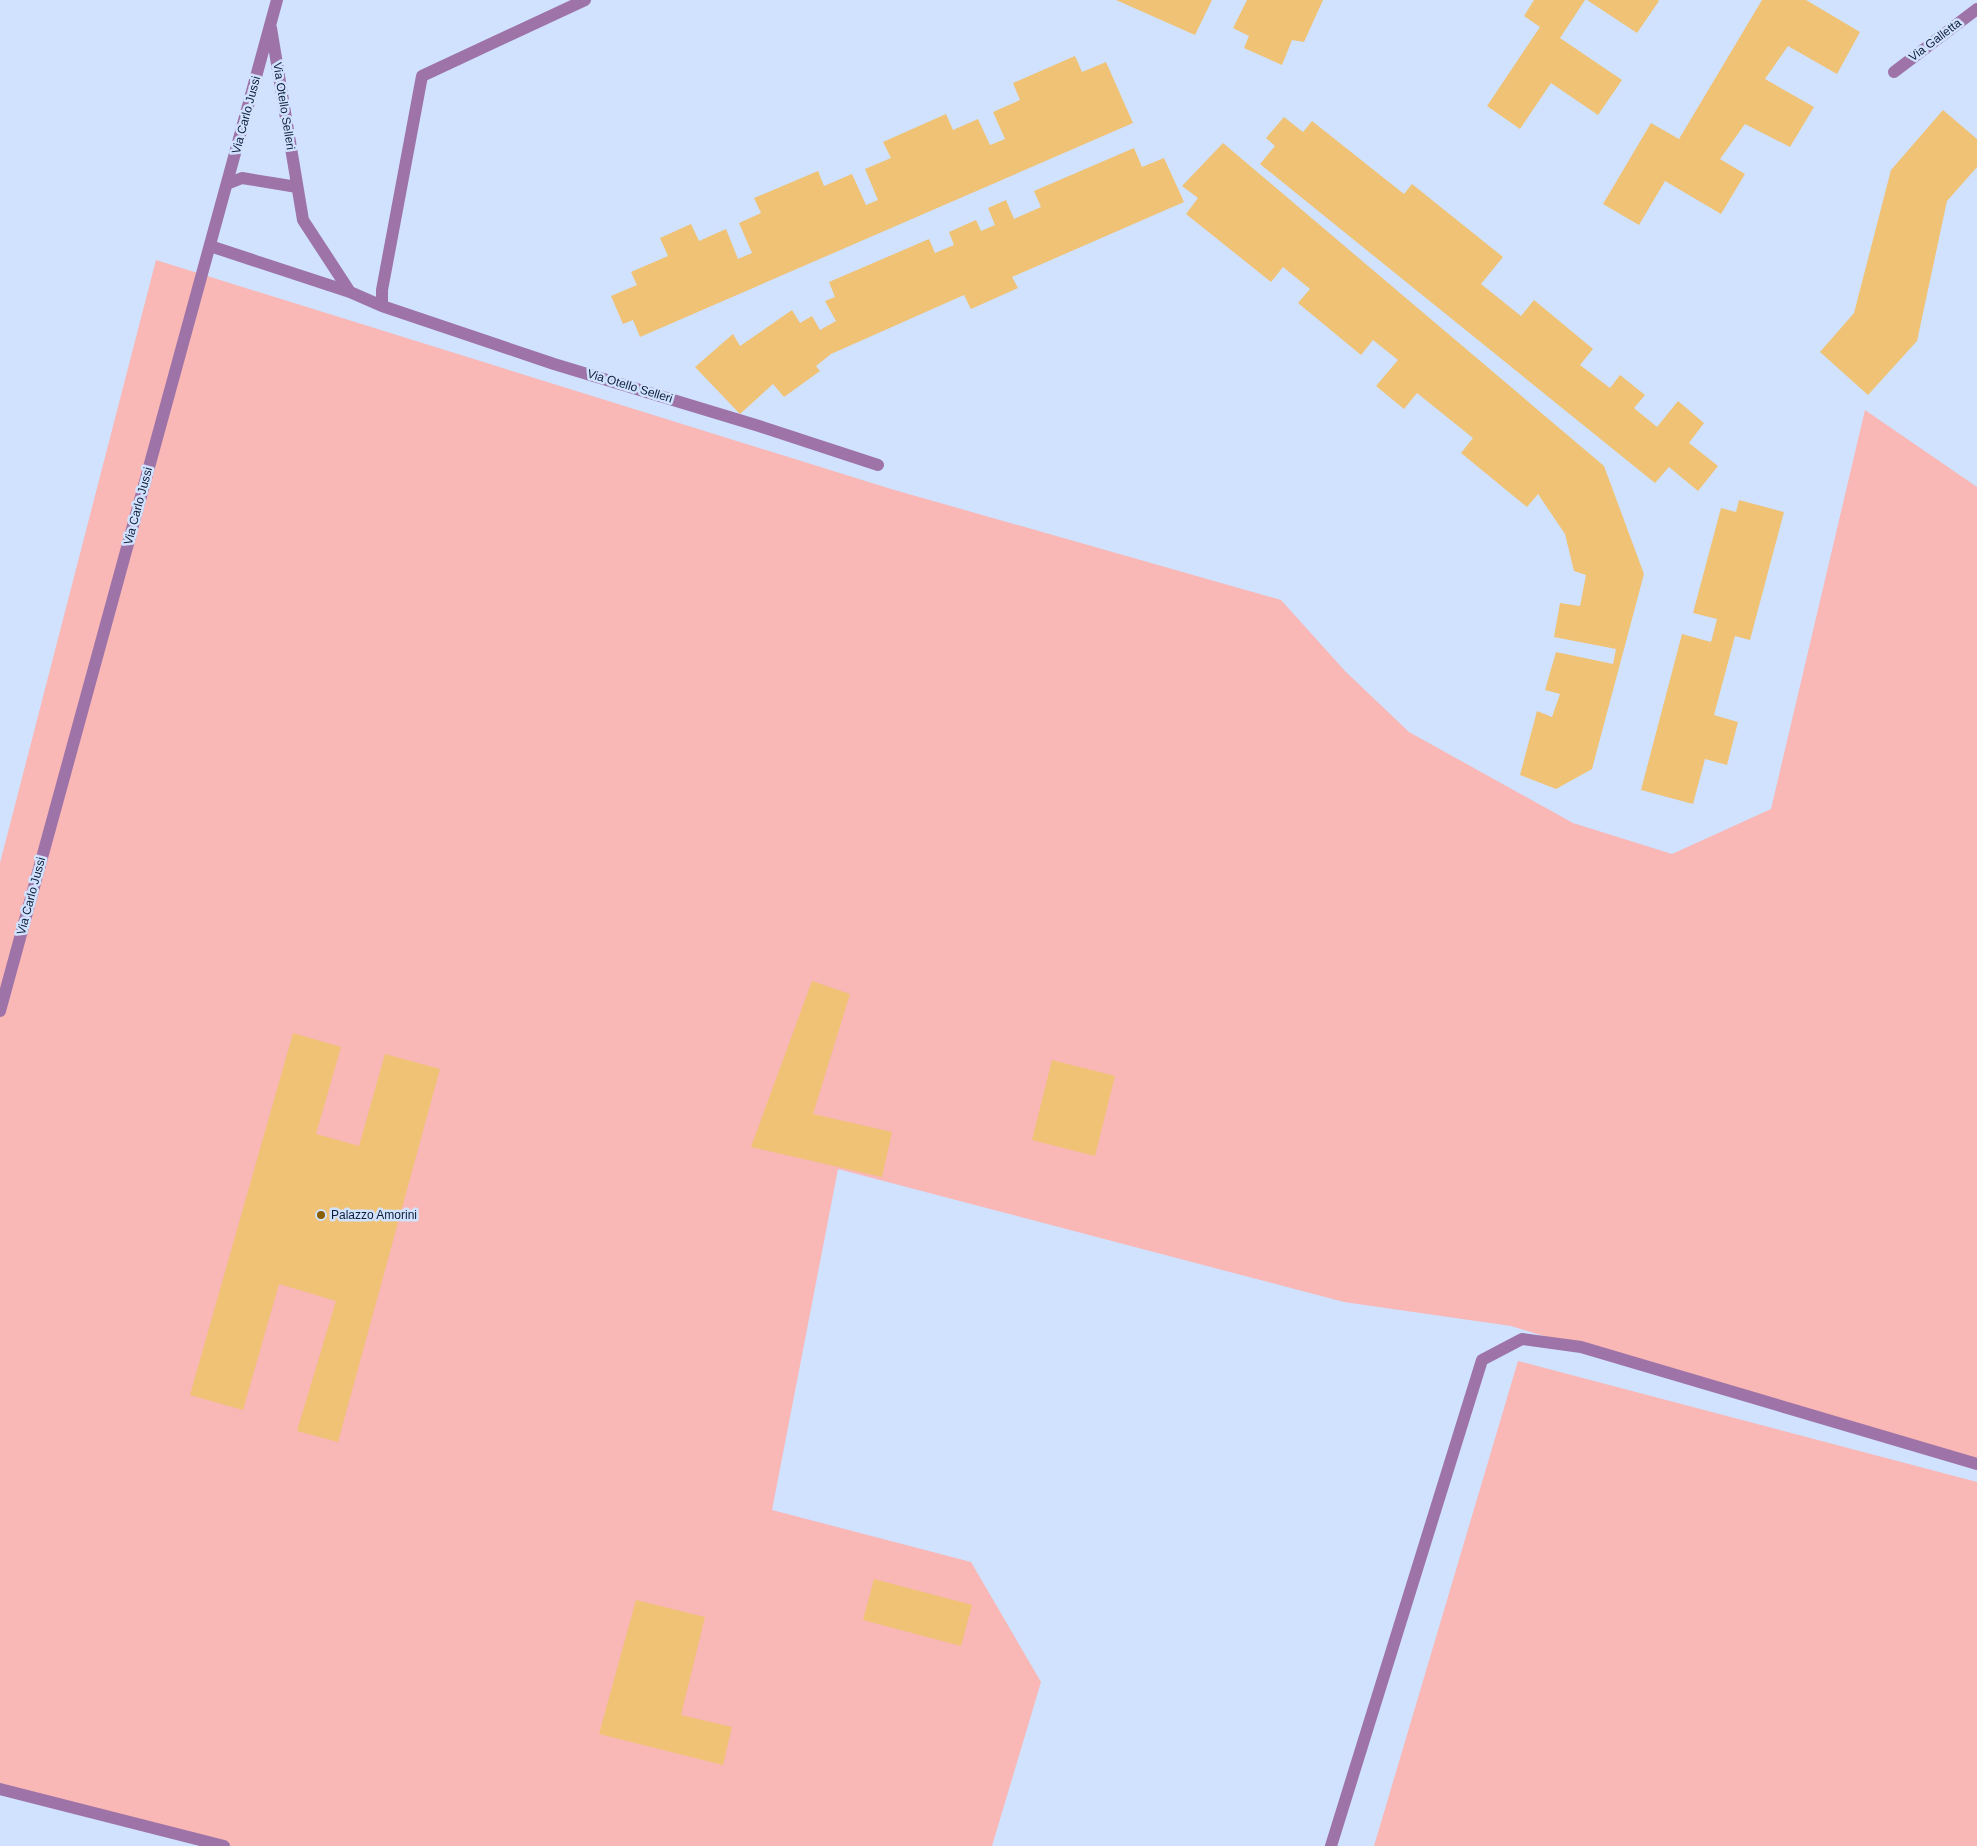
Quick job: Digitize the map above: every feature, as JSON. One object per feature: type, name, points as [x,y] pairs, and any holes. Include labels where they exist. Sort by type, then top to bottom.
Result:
[{"type":"street","name":"Via Carlo Jussi","points":[[0,1011],[277,0]]},
{"type":"street","points":[[382,306],[382,290],[422,76],[585,0]]},
{"type":"street","name":"Via Galletta","points":[[1894,72],[1977,9]]},
{"type":"street","name":"Via Otello Selleri","points":[[271,25],[303,220],[350,292]]},
{"type":"street","points":[[227,184],[242,178],[297,187]]},
{"type":"street","name":"Via Otello Selleri","points":[[210,246],[350,292],[382,306],[554,364],[759,426],[878,465]]},
{"type":"street","points":[[1331,1846],[1482,1360],[1522,1339],[1581,1347],[1977,1464]]},
{"type":"street","points":[[0,1789],[224,1846]]},
{"type":"shaded area","points":[[156,260],[891,489],[1281,600],[1345,671],[1409,732],[1573,823],[1672,854],[1771,809],[1865,410],[1977,487],[1977,1465],[1511,1326],[1344,1302],[838,1169],[772,1510],[971,1562],[1041,1682],[992,1846],[202,1846],[0,1787],[0,863]]},
{"type":"shaded area","points":[[1518,1361],[1977,1482],[1977,1846],[1374,1846]]},
{"type":"building","points":[[1116,0],[1212,0],[1195,35]]},
{"type":"building","points":[[1247,0],[1323,0],[1304,42],[1292,40],[1282,65],[1244,48],[1249,36],[1233,28]]},
{"type":"building","points":[[1534,0],[1585,0],[1560,38],[1622,80],[1598,115],[1551,83],[1520,129],[1487,106],[1540,27],[1524,16]]},
{"type":"building","points":[[1587,0],[1658,0],[1659,1],[1637,33]]},
{"type":"building","points":[[1762,0],[1806,0],[1860,32],[1837,74],[1788,46],[1765,79],[1814,107],[1790,147],[1745,124],[1720,159],[1745,174],[1721,214],[1665,181],[1639,225],[1603,204],[1651,123],[1679,139]]},
{"type":"building","points":[[1075,56],[1082,72],[1106,62],[1133,123],[640,337],[633,320],[623,324],[611,296],[637,285],[631,272],[668,256],[660,238],[691,224],[699,241],[726,229],[738,259],[752,253],[739,223],[761,213],[754,198],[818,171],[824,186],[852,174],[866,205],[878,200],[865,169],[891,158],[883,142],[946,114],[953,130],[978,119],[990,145],[1005,139],[993,112],[1020,100],[1013,83]]},
{"type":"building","points":[[1943,110],[1977,139],[1977,167],[1947,201],[1917,341],[1868,395],[1820,352],[1854,313],[1891,170]]},
{"type":"building","points":[[1284,117],[1303,132],[1312,121],[1404,194],[1412,184],[1503,257],[1481,284],[1521,316],[1534,300],[1593,349],[1580,365],[1610,388],[1620,375],[1645,395],[1634,408],[1657,427],[1678,401],[1704,423],[1689,443],[1718,466],[1698,491],[1669,467],[1655,483],[1260,164],[1275,146],[1266,138]]},
{"type":"building","points":[[1223,143],[1604,466],[1644,574],[1592,769],[1556,789],[1520,775],[1537,711],[1552,717],[1560,694],[1545,690],[1556,652],[1613,664],[1616,649],[1554,637],[1560,603],[1580,606],[1586,575],[1574,571],[1565,534],[1538,494],[1527,507],[1461,453],[1473,438],[1417,393],[1404,409],[1376,386],[1398,360],[1373,340],[1361,355],[1298,303],[1310,289],[1283,267],[1271,282],[1186,214],[1198,198],[1182,186]]},
{"type":"building","points":[[1134,148],[1142,167],[1164,158],[1184,202],[1012,277],[1018,288],[971,309],[964,295],[831,354],[816,366],[820,371],[784,397],[773,384],[740,414],[695,367],[733,334],[740,346],[792,310],[800,323],[812,316],[820,330],[836,321],[825,301],[835,297],[829,282],[929,239],[935,253],[954,245],[949,232],[976,220],[981,231],[995,225],[988,208],[1006,200],[1014,219],[1041,207],[1034,191]]},
{"type":"building","points":[[1739,500],[1784,512],[1750,640],[1735,636],[1714,715],[1738,722],[1727,765],[1705,759],[1693,804],[1641,790],[1682,634],[1711,642],[1717,619],[1693,613],[1721,508],[1736,512]]},
{"type":"building","points":[[812,981],[850,994],[813,1114],[892,1132],[882,1177],[751,1147]]},
{"type":"building","name":"Palazzo Amorini","points":[[293,1033],[341,1047],[316,1134],[359,1146],[385,1054],[440,1069],[338,1442],[297,1431],[336,1301],[279,1284],[243,1410],[190,1395]]},
{"type":"building","points":[[1052,1060],[1115,1076],[1095,1156],[1032,1140]]},
{"type":"building","points":[[874,1579],[972,1605],[961,1646],[863,1620]]},
{"type":"building","points":[[636,1600],[705,1617],[681,1715],[732,1727],[723,1765],[599,1734]]},
{"type":"place","name":"Palazzo Amorini","points":[[321,1215]]}]
